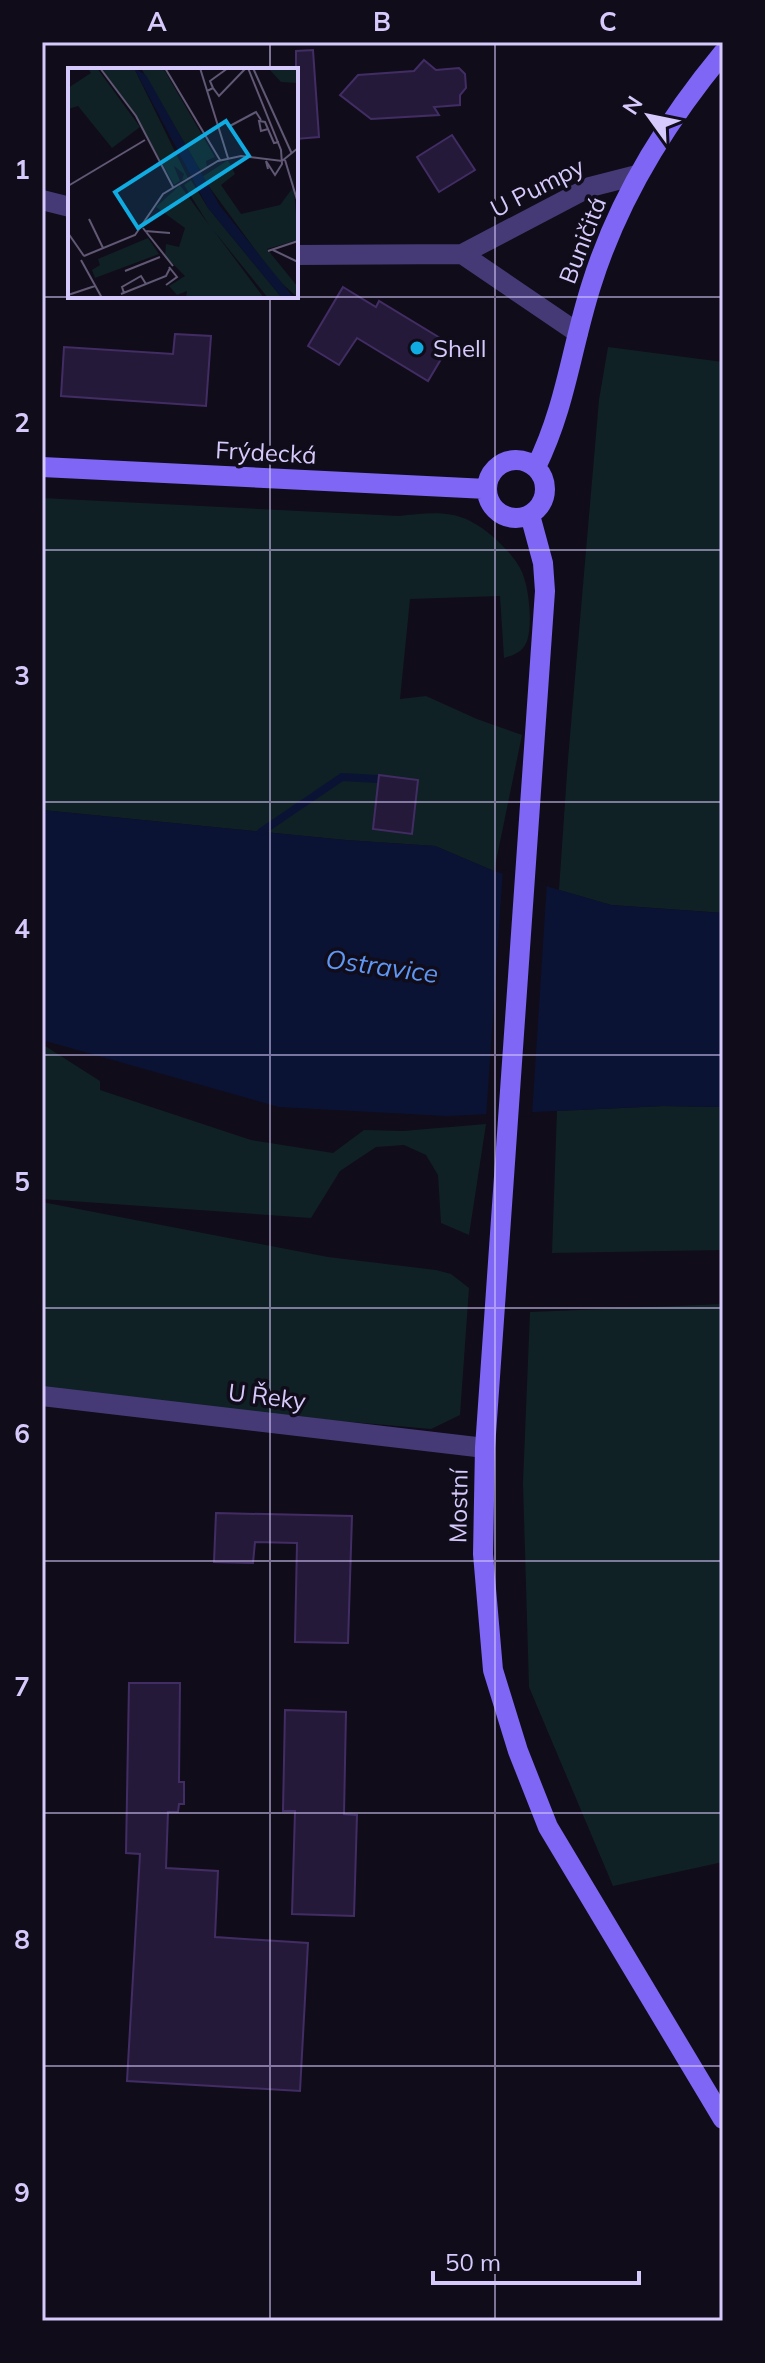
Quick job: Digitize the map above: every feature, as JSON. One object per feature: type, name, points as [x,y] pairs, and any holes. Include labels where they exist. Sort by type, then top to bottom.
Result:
[{"type":"main road","name":"Buničitá","points":[[536,467],[553,432],[591,286],[608,237],[637,175],[676,114],[723,53]]},
{"type":"main road","points":[[520,459],[536,467],[543,475],[546,492],[541,506],[530,515],[513,518],[499,513],[490,503],[487,489],[492,472],[503,463],[520,459]]},
{"type":"main road","name":"Frýdecká","points":[[42,467],[487,489]]},
{"type":"main road","name":"Mostní","points":[[530,515],[543,563],[545,591],[485,1448],[483,1554],[493,1670],[518,1751],[548,1827],[723,2119]]},
{"type":"street","name":"U Pumpy","points":[[298,255],[462,254],[590,187],[637,175]]},
{"type":"street","points":[[42,200],[68,206]]},
{"type":"street","points":[[462,254],[578,333]]},
{"type":"street","name":"U Řeky","points":[[42,1396],[485,1448]]},
{"type":"shaded area","points":[[608,347],[723,362],[723,913],[611,905],[559,890],[599,400]]},
{"type":"shaded area","points":[[42,498],[399,516],[441,514],[466,519],[489,533],[510,554],[523,575],[530,614],[525,645],[504,658],[500,596],[410,599],[400,699],[426,696],[522,735],[494,871],[435,846],[42,810]]},
{"type":"shaded area","points":[[42,1044],[100,1081],[100,1090],[251,1140],[333,1153],[364,1130],[403,1131],[486,1124],[469,1235],[441,1223],[438,1175],[426,1155],[404,1145],[376,1147],[340,1171],[311,1218],[42,1199]]},
{"type":"shaded area","points":[[663,1106],[723,1107],[723,1250],[552,1253],[557,1111]]},
{"type":"shaded area","points":[[42,1202],[328,1257],[451,1274],[469,1288],[460,1415],[431,1429],[42,1395]]},
{"type":"shaded area","points":[[723,1304],[723,1862],[613,1886],[529,1687],[523,1483],[530,1312]]},
{"type":"water","name":"Ostravice","points":[[42,810],[435,846],[494,871],[611,905],[723,913],[723,1107],[663,1106],[447,1116],[279,1107],[42,1040]]},
{"type":"pier","points":[[503,869],[547,882],[532,1116],[486,1118]]},
{"type":"building","points":[[313,50],[319,137],[298,139],[296,51]]},
{"type":"building","points":[[424,60],[436,70],[459,68],[465,74],[466,88],[460,95],[460,105],[434,107],[439,115],[371,119],[340,95],[358,75],[414,71]]},
{"type":"building","points":[[452,135],[475,170],[439,192],[417,157]]},
{"type":"building","points":[[343,287],[376,307],[379,301],[450,344],[428,381],[357,338],[339,365],[308,346]]},
{"type":"building","points":[[175,334],[211,336],[206,406],[61,396],[64,347],[173,354]]},
{"type":"building","points":[[379,775],[418,780],[412,834],[373,829]]},
{"type":"building","points":[[216,1513],[352,1516],[348,1643],[295,1642],[297,1543],[255,1542],[253,1563],[214,1562]]},
{"type":"building","points":[[129,1683],[180,1683],[179,1782],[184,1782],[184,1804],[179,1804],[178,1812],[168,1812],[166,1868],[218,1871],[215,1937],[308,1943],[300,2091],[127,2081],[140,1854],[126,1853]]},
{"type":"building","points":[[285,1710],[346,1712],[344,1814],[357,1815],[354,1916],[292,1914],[295,1811],[283,1811]]},
{"type":"waterway","points":[[261,832],[342,777],[378,779]]},
{"type":"place","name":"Shell","points":[[417,348]]}]
